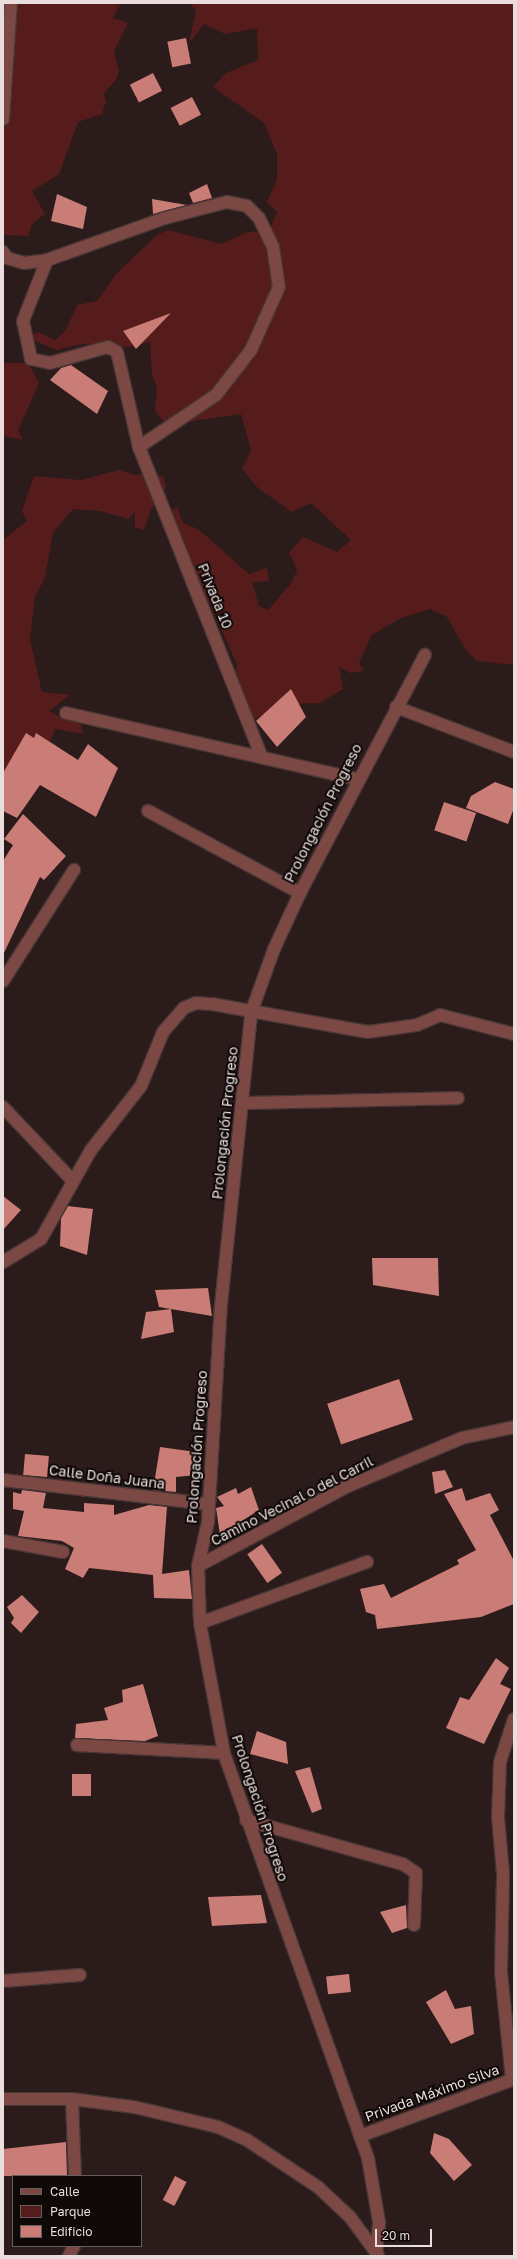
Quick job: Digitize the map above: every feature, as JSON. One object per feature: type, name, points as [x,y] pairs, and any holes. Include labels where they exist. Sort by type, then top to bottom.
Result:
[{"type":"street","points":[[3,119],[11,3]]},
{"type":"street","points":[[3,252],[7,258],[24,263],[47,260],[165,218],[228,202],[247,206],[259,218],[273,247],[279,287],[251,350],[216,395],[140,447]]},
{"type":"street","name":"Privada 10","points":[[47,260],[23,321],[30,359],[50,363],[108,347],[117,352],[140,447],[262,757]]},
{"type":"street","name":"Prolongación Progreso","points":[[377,2254],[377,2201],[360,2136],[246,1820],[224,1753],[200,1623],[198,1566],[208,1504],[220,1305],[252,1014],[274,949],[300,893],[356,780],[425,655]]},
{"type":"street","points":[[396,707],[514,752]]},
{"type":"street","points":[[66,712],[238,755],[262,757],[356,780]]},
{"type":"street","points":[[148,811],[300,893]]},
{"type":"street","points":[[3,981],[74,870]]},
{"type":"street","points":[[3,1262],[41,1239],[57,1216],[72,1180],[141,1086],[172,1018],[196,1003],[252,1014],[368,1032],[417,1025],[440,1015],[514,1034]]},
{"type":"street","points":[[243,1103],[458,1098]]},
{"type":"street","points":[[3,1107],[72,1180]]},
{"type":"street","name":"Camino Vecinal o del Carril","points":[[198,1566],[346,1487],[462,1438],[514,1427]]},
{"type":"street","name":"Calle Doña Juana","points":[[3,1480],[208,1504]]},
{"type":"street","points":[[3,1541],[63,1552]]},
{"type":"street","points":[[200,1623],[367,1562]]},
{"type":"street","points":[[513,2080],[501,1972],[503,1873],[498,1817],[500,1762],[514,1719]]},
{"type":"street","points":[[77,1745],[224,1753]]},
{"type":"street","points":[[246,1820],[403,1864],[416,1872],[414,1925]]},
{"type":"street","points":[[3,1981],[80,1975]]},
{"type":"street","name":"Privada Máximo Silva","points":[[360,2136],[513,2080]]},
{"type":"street","points":[[3,2099],[72,2099],[187,2116],[247,2140],[338,2204],[377,2254]]},
{"type":"street","points":[[72,2099],[75,2175]]},
{"type":"street","points":[[69,2256],[74,2247]]},
{"type":"green space","points":[[3,3],[127,3],[120,5],[113,18],[128,23],[114,51],[119,71],[116,80],[103,94],[106,101],[102,114],[78,122],[59,174],[32,191],[45,214],[32,224],[28,236],[3,235]]},
{"type":"green space","points":[[190,3],[514,3],[514,665],[477,661],[465,649],[447,617],[430,609],[401,618],[372,635],[359,662],[364,671],[350,673],[339,667],[343,689],[320,703],[287,704],[249,722],[240,718],[233,689],[237,664],[209,603],[190,578],[173,533],[162,528],[162,516],[177,507],[183,523],[198,529],[249,574],[267,568],[269,581],[252,582],[259,606],[268,610],[292,582],[297,570],[289,553],[303,537],[337,552],[351,540],[311,503],[292,512],[258,488],[242,469],[251,450],[241,414],[192,421],[177,428],[165,423],[155,411],[157,387],[152,374],[150,342],[128,347],[82,344],[57,350],[25,337],[38,332],[55,340],[66,330],[77,305],[97,301],[117,273],[157,235],[168,230],[222,244],[248,232],[269,231],[277,212],[267,202],[277,180],[277,154],[264,123],[213,87],[226,73],[258,60],[257,28],[225,34],[204,24],[189,43],[196,11]]},
{"type":"green space","points":[[3,363],[28,363],[39,383],[18,430],[23,440],[3,436]]},
{"type":"green space","points":[[119,470],[134,475],[150,473],[164,477],[166,488],[151,509],[144,530],[135,527],[135,512],[129,519],[100,511],[73,509],[53,533],[45,577],[35,597],[30,639],[42,692],[70,695],[49,711],[65,720],[80,718],[83,734],[55,729],[48,747],[3,781],[3,540],[27,521],[22,511],[34,476],[81,480]]},
{"type":"building","points":[[186,38],[191,64],[172,67],[167,42]]},
{"type":"building","points":[[153,73],[162,91],[139,103],[130,85]]},
{"type":"building","points":[[192,97],[201,115],[180,126],[171,108]]},
{"type":"building","points":[[207,184],[212,198],[193,203],[189,193]]},
{"type":"building","points":[[57,194],[87,207],[83,229],[51,221]]},
{"type":"building","points":[[152,199],[187,205],[153,214]]},
{"type":"building","points":[[171,313],[136,349],[123,331]]},
{"type":"building","points":[[71,365],[108,391],[97,414],[50,380],[61,368]]},
{"type":"building","points":[[291,689],[306,717],[277,747],[256,721]]},
{"type":"building","points":[[26,733],[34,738],[36,733],[78,760],[88,744],[118,768],[96,817],[40,785],[17,818],[3,811],[3,773]]},
{"type":"building","points":[[495,782],[514,789],[514,808],[508,824],[466,808],[471,796]]},
{"type":"building","points":[[444,802],[476,813],[466,841],[434,830]]},
{"type":"building","points":[[23,814],[66,856],[44,880],[40,877],[3,955],[3,861],[13,845],[4,839]]},
{"type":"building","points":[[3,1196],[21,1210],[3,1230]]},
{"type":"building","points":[[68,1206],[93,1209],[87,1255],[60,1246],[61,1218]]},
{"type":"building","points":[[372,1258],[438,1258],[439,1296],[373,1285]]},
{"type":"building","points":[[208,1288],[212,1316],[159,1307],[155,1290]]},
{"type":"building","points":[[171,1309],[174,1332],[141,1339],[146,1312]]},
{"type":"building","points":[[399,1379],[413,1420],[341,1444],[327,1404]]},
{"type":"building","points":[[160,1447],[196,1452],[196,1475],[176,1477],[176,1492],[153,1490]]},
{"type":"building","points":[[25,1454],[49,1456],[47,1477],[23,1475]]},
{"type":"building","points":[[445,1470],[453,1487],[435,1494],[432,1472]]},
{"type":"building","points":[[251,1487],[259,1510],[220,1535],[216,1508],[224,1506],[217,1497],[236,1488],[238,1494]]},
{"type":"building","points":[[462,1488],[466,1501],[490,1493],[499,1510],[490,1515],[514,1561],[514,1604],[481,1617],[377,1629],[375,1615],[366,1612],[360,1589],[384,1584],[391,1598],[459,1564],[457,1560],[476,1550],[444,1494]]},
{"type":"building","points":[[22,1490],[46,1493],[43,1508],[84,1512],[84,1503],[114,1505],[114,1515],[149,1505],[167,1507],[162,1574],[189,1570],[192,1599],[154,1598],[153,1575],[89,1568],[83,1578],[65,1569],[74,1548],[62,1541],[18,1536],[24,1511],[13,1509],[13,1492],[21,1494]]},
{"type":"building","points":[[262,1544],[282,1573],[267,1583],[247,1554]]},
{"type":"building","points":[[22,1595],[39,1612],[21,1633],[11,1623],[14,1618],[7,1607]]},
{"type":"building","points":[[496,1658],[509,1668],[500,1684],[511,1689],[484,1744],[446,1728],[460,1697],[469,1700]]},
{"type":"building","points":[[143,1684],[158,1736],[145,1741],[75,1738],[76,1724],[108,1720],[104,1708],[123,1702],[122,1690]]},
{"type":"building","points":[[257,1731],[286,1742],[288,1764],[250,1754]]},
{"type":"building","points":[[310,1767],[322,1809],[312,1813],[295,1771]]},
{"type":"building","points":[[72,1774],[91,1774],[91,1796],[72,1796]]},
{"type":"building","points":[[261,1895],[267,1923],[212,1926],[208,1897]]},
{"type":"building","points":[[406,1905],[407,1928],[392,1933],[380,1912]]},
{"type":"building","points":[[349,1974],[351,1992],[328,1994],[326,1976]]},
{"type":"building","points":[[446,1990],[455,2009],[471,2006],[474,2034],[451,2044],[426,2002]]},
{"type":"building","points":[[434,2133],[449,2139],[472,2165],[454,2181],[430,2153]]},
{"type":"building","points":[[66,2142],[67,2175],[3,2176],[3,2149]]},
{"type":"building","points":[[175,2176],[187,2182],[174,2206],[163,2200]]}]
